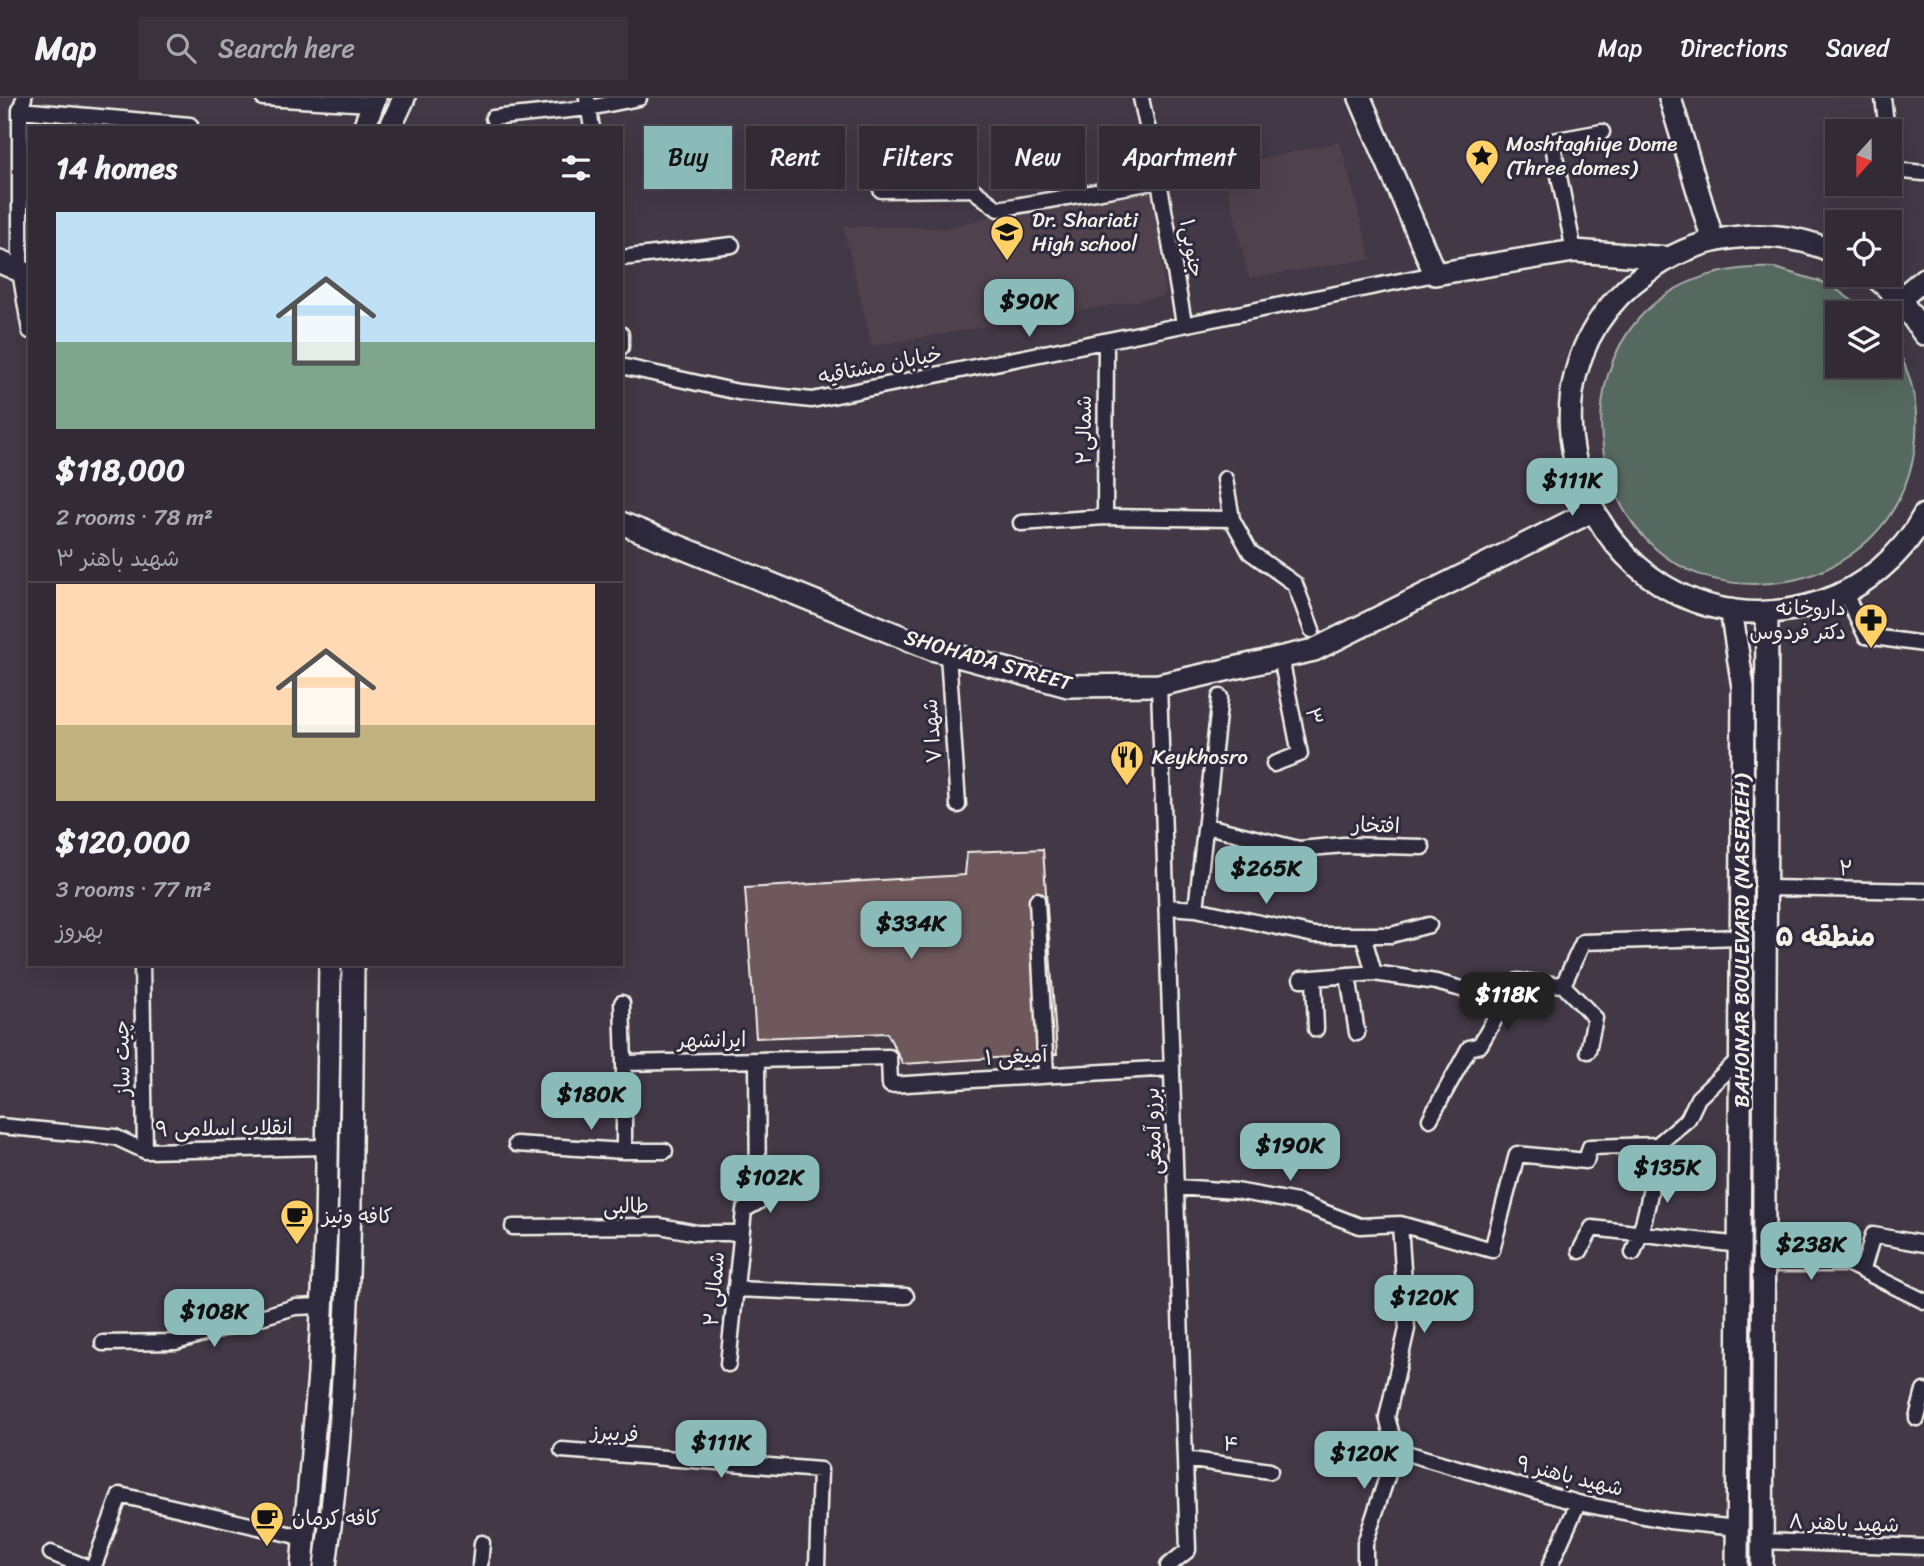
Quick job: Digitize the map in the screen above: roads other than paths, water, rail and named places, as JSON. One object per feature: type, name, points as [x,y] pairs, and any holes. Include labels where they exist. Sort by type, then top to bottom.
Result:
[{"type":"main road","points":[[391,126],[404,98]]},
{"type":"main road","points":[[1360,98],[1435,274],[1574,251],[1669,258]]},
{"type":"main road","points":[[1670,98],[1713,241]]},
{"type":"main road","points":[[365,126],[373,101]]},
{"type":"main road","points":[[1825,250],[1785,238],[1737,237],[1713,241],[1669,258],[1642,276],[1618,298],[1595,329],[1577,371],[1571,406],[1571,440],[1578,475],[1592,511],[1614,543],[1647,575],[1687,598],[1731,610],[1767,612],[1806,606],[1844,592],[1885,564],[1910,538],[1924,515]]},
{"type":"main road","points":[[0,262],[25,273]]},
{"type":"main road","points":[[1899,299],[1924,279]]},
{"type":"main road","points":[[1886,287],[1899,299],[1924,334]]},
{"type":"main road","name":"SHOHADA STREET","points":[[623,524],[948,653],[1068,686],[1159,685],[1314,650],[1592,511]]},
{"type":"main road","name":"BAHONAR BOULEVARD (NASERIEH)","points":[[1731,610],[1743,687],[1737,1566]]},
{"type":"main road","name":"BAHONAR BOULEVARD (NASERIEH)","points":[[1762,1566],[1767,612]]},
{"type":"main road","points":[[302,1566],[317,1413],[322,1306],[330,966]]},
{"type":"main road","points":[[325,1566],[341,1413],[353,966]]},
{"type":"main road","points":[[1739,1332],[1765,1333]]},
{"type":"street","points":[[263,98],[373,101]]},
{"type":"street","points":[[494,118],[639,98]]},
{"type":"street","name":"جنوبی۱","points":[[1141,98],[1147,126]]},
{"type":"street","points":[[1883,98],[1886,119]]},
{"type":"street","points":[[588,103],[592,126]]},
{"type":"street","points":[[28,308],[22,104],[190,125]]},
{"type":"street","points":[[1574,251],[1552,141],[1602,132]]},
{"type":"street","points":[[1902,171],[1924,173]]},
{"type":"street","points":[[881,189],[972,189],[998,209],[1113,189]]},
{"type":"street","name":"جنوبی۱","points":[[1160,189],[1184,323]]},
{"type":"street","points":[[623,258],[732,245]]},
{"type":"street","name":"خیابان مشتاقیه","points":[[623,366],[738,392],[812,400],[1435,274]]},
{"type":"street","name":"شمالی۲","points":[[1105,517],[1106,342]]},
{"type":"street","points":[[1225,479],[1232,519],[1250,552],[1295,584],[1312,629]]},
{"type":"street","points":[[1021,523],[1105,517],[1232,519]]},
{"type":"street","points":[[1844,592],[1866,636],[1924,644]]},
{"type":"street","name":"شهدا ۷","points":[[948,653],[958,805]]},
{"type":"street","name":"۳","points":[[1274,764],[1300,754],[1281,658]]},
{"type":"street","name":"برزو آمیغی","points":[[1159,685],[1188,1550],[1168,1566]]},
{"type":"street","points":[[1196,909],[1220,697]]},
{"type":"street","name":"افتخار","points":[[1207,827],[1299,849],[1344,845],[1422,847]]},
{"type":"street","name":"۲","points":[[1767,888],[1924,891]]},
{"type":"street","points":[[1037,900],[1046,1075]]},
{"type":"street","points":[[1167,907],[1196,909],[1314,935],[1391,935],[1429,925]]},
{"type":"street","points":[[1363,935],[1374,973]]},
{"type":"street","points":[[1563,985],[1583,942],[1741,937]]},
{"type":"street","name":"چیت ساز","points":[[142,966],[145,1151]]},
{"type":"street","points":[[1316,1029],[1308,978],[1374,973],[1436,982],[1505,1002]]},
{"type":"street","points":[[1348,975],[1357,1033]]},
{"type":"street","points":[[1430,1119],[1469,1048],[1480,1045],[1518,981],[1563,985],[1595,1018],[1588,1051]]},
{"type":"street","points":[[622,1003],[624,1152]]},
{"type":"street","points":[[1176,1187],[1236,1191],[1297,1202],[1360,1226],[1400,1224],[1492,1250],[1517,1154],[1586,1161],[1590,1147],[1657,1145],[1688,1119],[1698,1098],[1742,1056]]},
{"type":"street","name":"آمیغی ۱","points":[[890,1057],[890,1085],[1172,1068]]},
{"type":"street","name":"ایرانشهر","points":[[624,1063],[890,1057]]},
{"type":"street","name":"۲ شمالی","points":[[728,1364],[744,1210],[758,1202],[757,1060]]},
{"type":"street","name":"انقلاب اسلامی ۹","points":[[0,1126],[115,1137],[145,1151],[327,1147]]},
{"type":"street","points":[[516,1144],[624,1152],[665,1151]]},
{"type":"street","points":[[1633,1253],[1651,1197],[1657,1145]]},
{"type":"street","points":[[1364,1566],[1365,1543],[1396,1450],[1387,1417],[1408,1329],[1400,1224]]},
{"type":"street","name":"طالبی","points":[[513,1227],[660,1226],[697,1233],[741,1233]]},
{"type":"street","points":[[1580,1251],[1592,1228],[1740,1245]]},
{"type":"street","points":[[1863,1269],[1873,1235],[1924,1244]]},
{"type":"street","points":[[1765,1264],[1849,1264],[1924,1301]]},
{"type":"street","points":[[735,1289],[906,1296]]},
{"type":"street","points":[[103,1343],[176,1342],[295,1307],[322,1306]]},
{"type":"street","points":[[1917,1418],[1924,1391]]},
{"type":"street","name":"فریبرز","points":[[562,1450],[820,1470],[817,1566]]},
{"type":"street","name":"شهید باهنر ۹","points":[[1396,1450],[1578,1503],[1669,1521],[1738,1528]]},
{"type":"street","name":"۴","points":[[1185,1458],[1270,1471]]},
{"type":"street","points":[[94,1566],[120,1495],[306,1538]]},
{"type":"street","points":[[1550,1566],[1578,1503]]},
{"type":"street","name":"شهید باهنر ۸","points":[[1762,1541],[1924,1547]]},
{"type":"street","points":[[480,1566],[482,1543]]},
{"type":"street","points":[[51,1553],[83,1566]]},
{"type":"place","name":"Moshtaghiye Dome (Three domes)","points":[[1482,186]]},
{"type":"place","name":"Dr. Shariati High school","points":[[1007,262]]},
{"type":"place","name":"داروخانه دکتر فردوس","points":[[1871,650]]},
{"type":"place","name":"Keykhosro","points":[[1127,787]]},
{"type":"place","name":"کافه ونیز","points":[[297,1246]]},
{"type":"place","name":"کافه کرمان","points":[[267,1548]]},
{"type":"district","name":"منطقه ۵","points":[[1825,936]]}]
